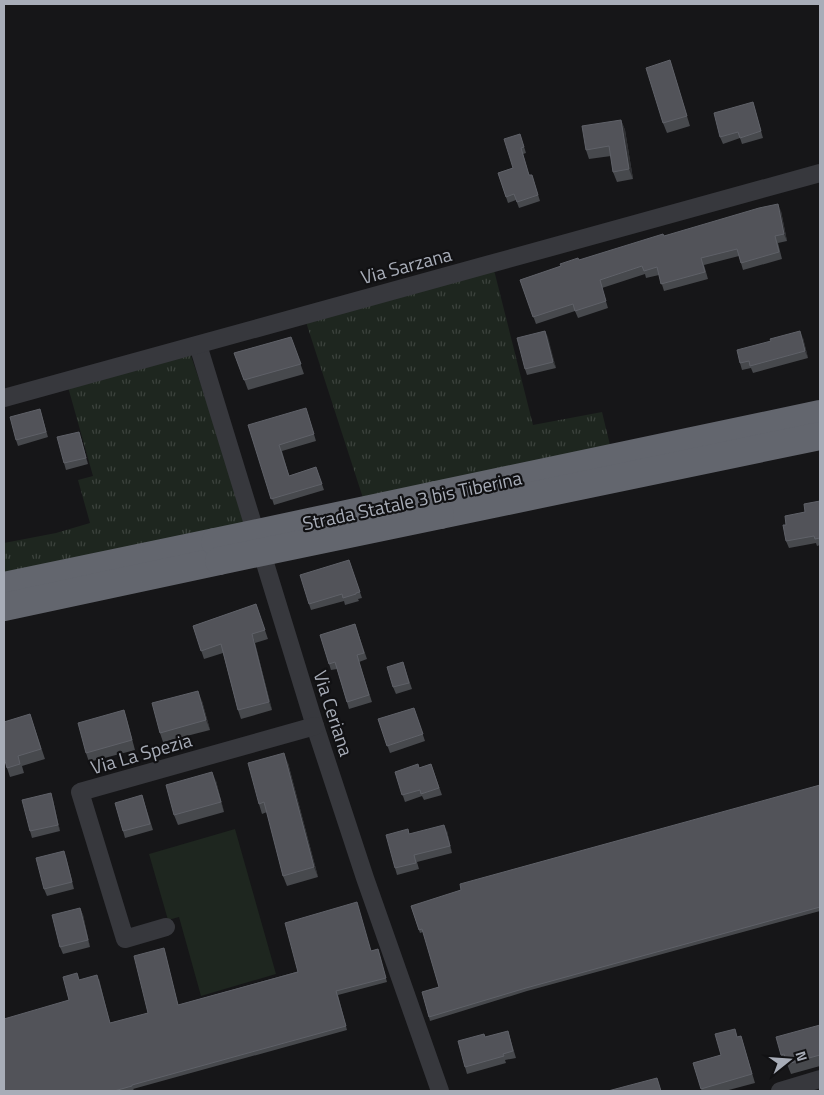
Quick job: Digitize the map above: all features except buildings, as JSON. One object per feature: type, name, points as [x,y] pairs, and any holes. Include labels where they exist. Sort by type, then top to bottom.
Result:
[{"type":"highway","name":"Strada Statale 3 bis Tiberina","points":[[438,505],[820,414]]},
{"type":"highway","name":"Strada Statale 3 bis Tiberina","points":[[4,586],[217,551],[438,505],[820,436]]},
{"type":"highway","name":"Strada Statale 3 bis Tiberina","points":[[4,607],[217,551]]},
{"type":"street","name":"Via Sarzana","points":[[4,398],[820,173]]},
{"type":"street","name":"Via Ceriana","points":[[198,345],[315,726],[365,878],[440,1091]]},
{"type":"street","name":"Via La Spezia","points":[[166,927],[125,939],[80,792],[315,726]]},
{"type":"street","points":[[780,1091],[820,1080]]},
{"type":"green space","points":[[494,270],[533,425],[602,412],[610,445],[363,498],[305,319]]},
{"type":"green space","points":[[190,353],[237,490],[246,523],[4,574],[4,543],[56,533],[90,523],[78,480],[93,476],[68,387]]},
{"type":"green space","points":[[235,829],[276,974],[201,996],[179,917],[168,920],[149,854]]}]
